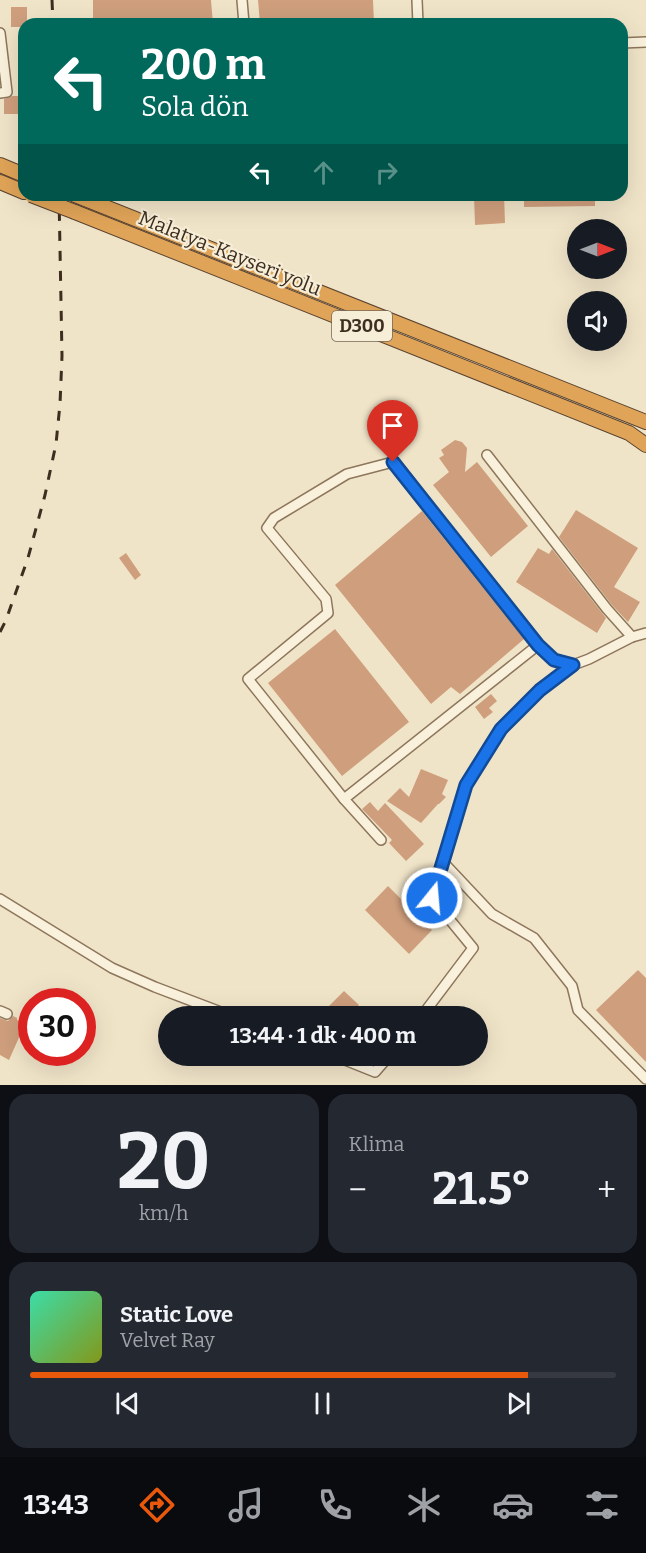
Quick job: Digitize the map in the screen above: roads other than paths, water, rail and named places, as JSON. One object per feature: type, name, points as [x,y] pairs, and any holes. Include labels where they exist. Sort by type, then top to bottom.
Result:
[{"type":"highway","points":[[0,165],[18,172]]},
{"type":"highway","name":"Malatya-Kayseri yolu","points":[[0,182],[18,190]]},
{"type":"highway","name":"Malatya-Kayseri yolu","points":[[46,201],[629,433],[646,445]]},
{"type":"highway","name":"D300","points":[[90,201],[646,422]]},
{"type":"street","points":[[242,0],[244,18]]},
{"type":"street","points":[[417,0],[418,18]]},
{"type":"street","points":[[0,33],[7,92],[0,93]]},
{"type":"street","points":[[628,43],[646,42]]},
{"type":"street","points":[[487,455],[607,609],[632,637]]},
{"type":"street","points":[[381,840],[344,799],[248,679],[328,613],[327,599],[267,528],[274,518],[347,474],[393,462],[538,645],[554,660],[573,665]]},
{"type":"street","points":[[429,1006],[473,948],[432,898],[466,785],[501,729],[540,690],[573,665],[632,637],[646,633]]},
{"type":"street","points":[[344,799],[538,645]]},
{"type":"street","points":[[443,862],[492,914],[534,938],[572,986],[578,1010],[646,1079]]},
{"type":"street","points":[[0,899],[112,968],[205,1006]]},
{"type":"street","points":[[360,1066],[375,1072],[380,1066]]},
{"type":"railway","points":[[52,0],[53,18]]},
{"type":"railway","points":[[0,632],[28,558],[56,444],[62,356],[59,201]]}]
